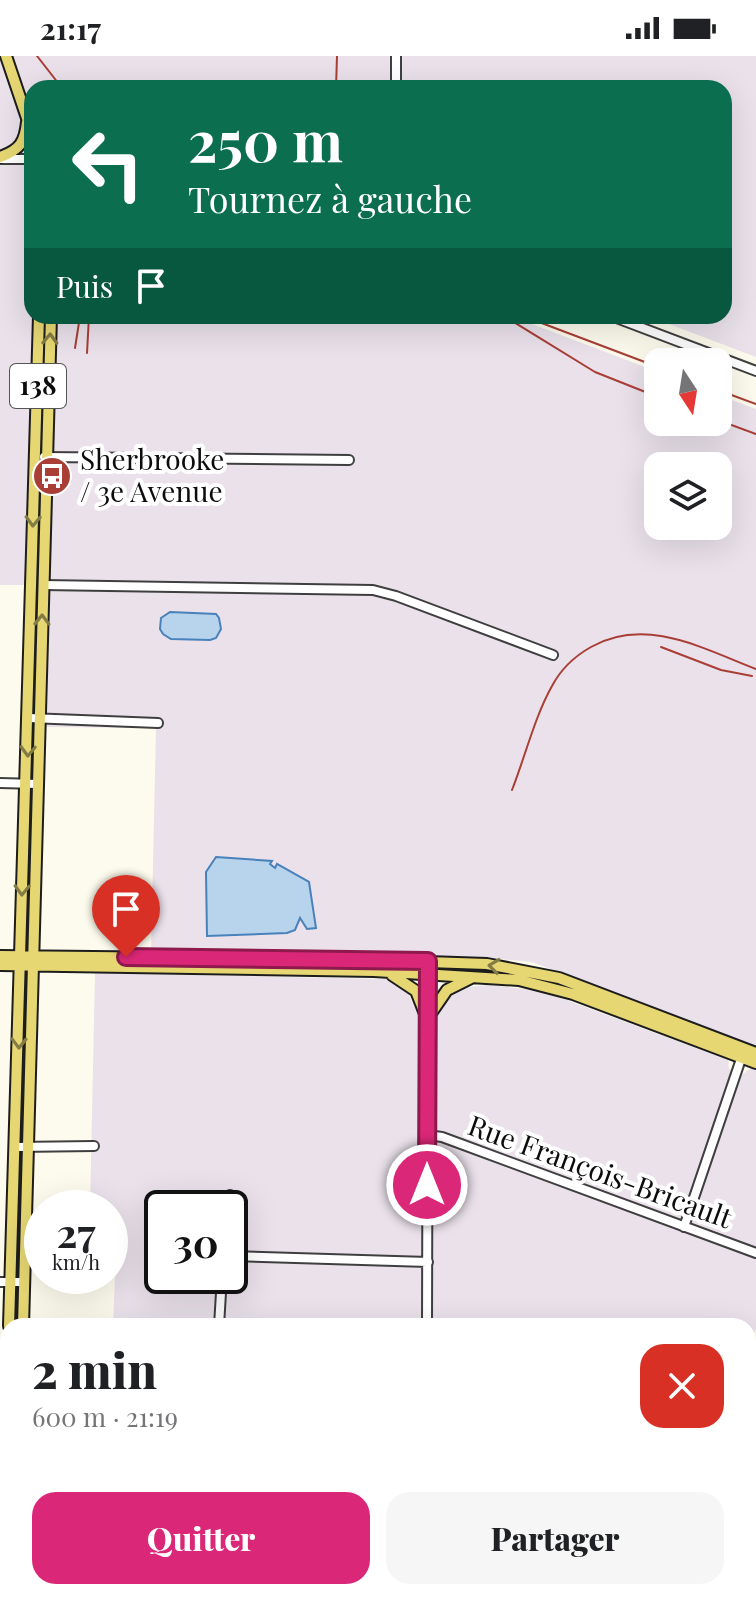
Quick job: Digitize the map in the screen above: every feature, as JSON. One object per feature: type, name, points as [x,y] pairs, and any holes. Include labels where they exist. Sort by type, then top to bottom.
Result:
[{"type":"main road","points":[[6,56],[24,107]]},
{"type":"main road","points":[[0,158],[20,147],[24,141]]},
{"type":"main road","name":"138","points":[[35,654],[43,585],[39,324]]},
{"type":"main road","name":"138","points":[[27,1190],[38,784],[30,585],[50,324]]},
{"type":"main road","points":[[30,585],[43,585]]},
{"type":"main road","name":"138","points":[[8,1318],[5,1282],[14,1199],[26,784],[34,718]]},
{"type":"main road","points":[[23,862],[37,863]]},
{"type":"main road","points":[[0,956],[20,961]]},
{"type":"main road","points":[[0,965],[34,960],[428,967],[519,980],[573,994],[743,1053],[756,1053]]},
{"type":"main road","points":[[292,965],[374,971],[487,964],[559,978],[743,1053],[756,1063]]},
{"type":"main road","points":[[374,971],[401,979],[416,991],[427,1019]]},
{"type":"main road","points":[[427,1019],[447,990],[462,981],[484,977]]},
{"type":"main road","points":[[18,1079],[31,1080]]},
{"type":"main road","points":[[14,1199],[24,1199]]},
{"type":"main road","points":[[12,1238],[24,1239]]},
{"type":"main road","name":"138","points":[[23,1318],[24,1294]]},
{"type":"street","points":[[396,56],[396,80]]},
{"type":"street","points":[[0,158],[24,159]]},
{"type":"street","points":[[632,324],[756,371]]},
{"type":"street","points":[[41,457],[349,460]]},
{"type":"street","points":[[43,585],[373,590],[553,655]]},
{"type":"street","points":[[34,718],[158,723]]},
{"type":"street","points":[[0,783],[38,784]]},
{"type":"street","points":[[427,1318],[428,967]]},
{"type":"street","points":[[684,1227],[743,1053]]},
{"type":"street","name":"Rue François-Bricault","points":[[427,1135],[442,1137],[756,1253]]},
{"type":"street","points":[[16,1147],[94,1146]]},
{"type":"street","points":[[248,1257],[428,1262]]},
{"type":"street","points":[[219,1318],[221,1294]]},
{"type":"shaded area","points":[[0,56],[756,56],[756,357],[669,324],[732,324],[732,80],[24,80],[24,324],[38,324],[30,585],[0,585]]},
{"type":"shaded area","points":[[55,324],[532,324],[644,367],[644,436],[732,436],[732,400],[756,409],[756,1047],[532,962],[151,954],[156,728],[47,727]]},
{"type":"shaded area","points":[[95,973],[385,979],[408,993],[416,1010],[439,1013],[447,1000],[469,987],[487,985],[526,989],[561,998],[728,1060],[729,1069],[743,1074],[751,1068],[756,1070],[756,1318],[113,1318],[114,1294],[128,1294],[128,1190],[90,1190]]},
{"type":"water","points":[[170,612],[216,614],[221,629],[216,638],[210,640],[171,639],[160,629],[161,618]]},
{"type":"water","points":[[216,857],[272,861],[270,864],[275,868],[277,864],[309,882],[316,928],[307,929],[300,918],[295,930],[287,933],[207,936],[206,872]]},
{"type":"railway","points":[[37,56],[56,80]]},
{"type":"railway","points":[[336,80],[337,56]]},
{"type":"railway","points":[[75,348],[79,324]]},
{"type":"railway","points":[[87,353],[89,324]]},
{"type":"railway","points":[[517,324],[595,372],[644,391]]},
{"type":"railway","points":[[544,324],[644,362]]},
{"type":"railway","points":[[732,395],[756,404]]},
{"type":"railway","points":[[732,425],[756,434]]},
{"type":"railway","points":[[512,790],[535,723],[552,686],[569,664],[591,647],[612,638],[654,635],[695,645],[756,669]]},
{"type":"railway","points":[[661,647],[721,670],[752,676]]},
{"type":"place","name":"Sherbrooke / 3e Avenue","points":[[52,476]]},
{"type":"route","points":[[126,957],[428,961],[427,1185]]}]
